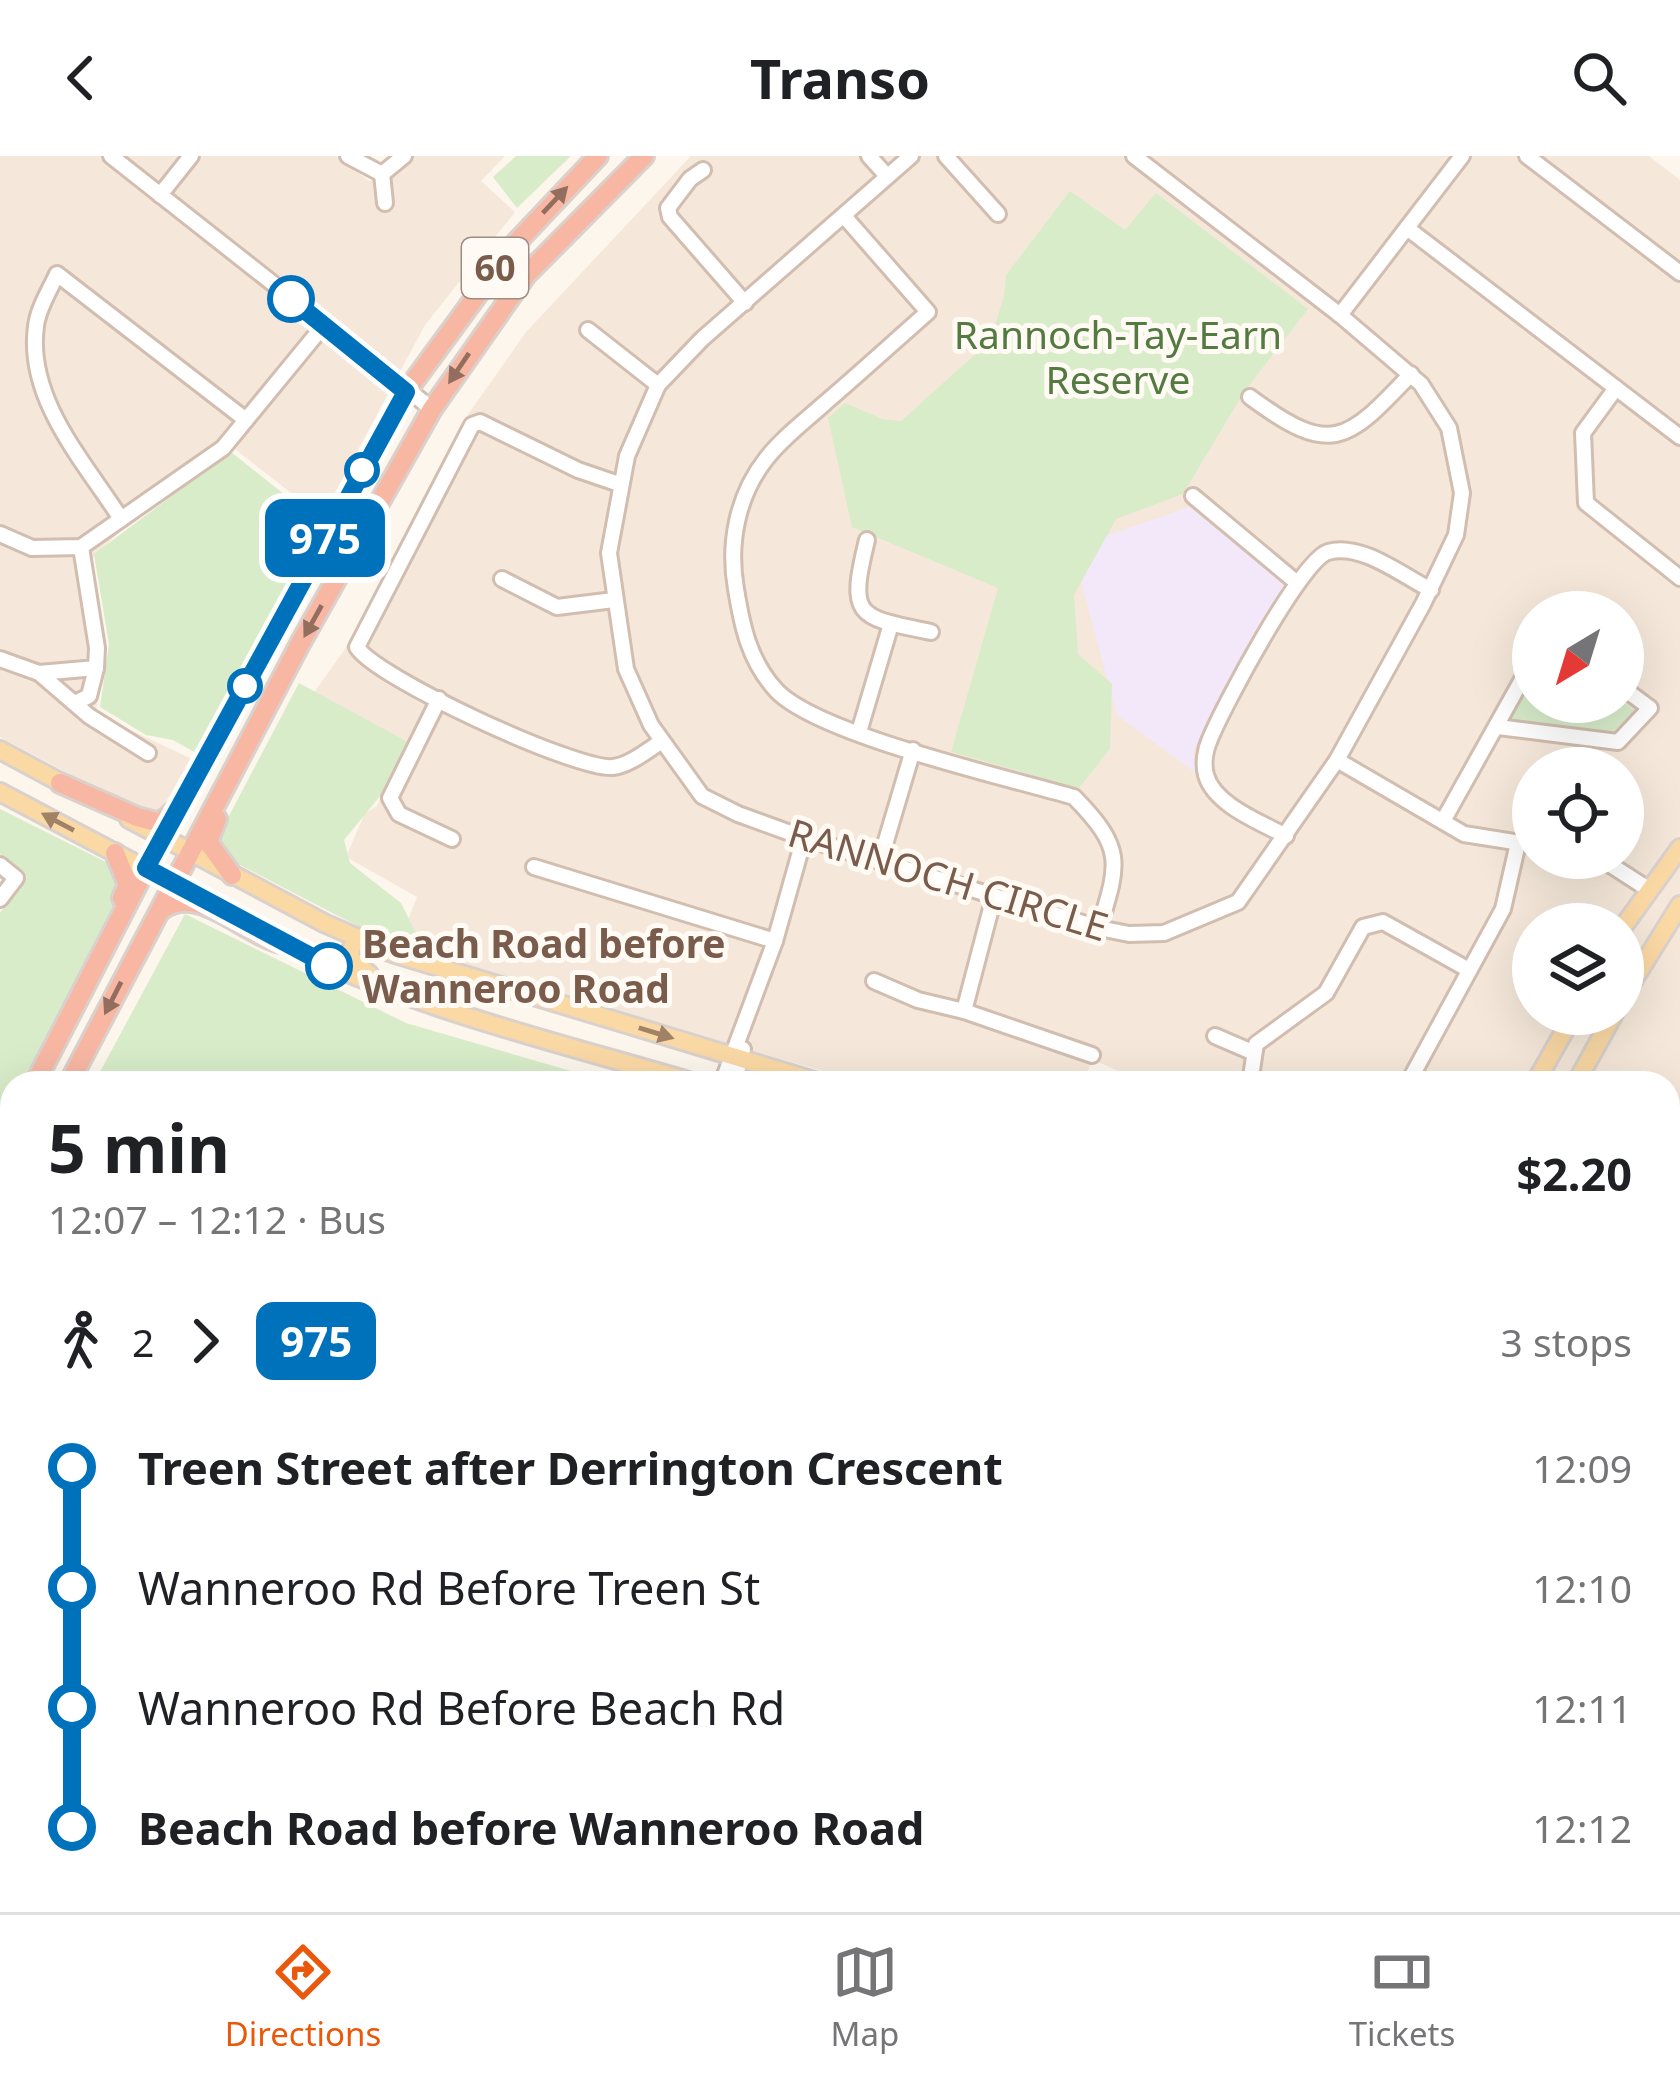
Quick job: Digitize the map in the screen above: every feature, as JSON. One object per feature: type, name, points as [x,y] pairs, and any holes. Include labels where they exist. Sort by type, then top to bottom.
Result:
[{"type":"highway","name":"60","points":[[40,1071],[178,807],[406,392],[513,246],[598,156]]},
{"type":"highway","name":"60","points":[[76,1071],[247,742],[432,409],[526,275],[644,156]]},
{"type":"highway","points":[[232,875],[208,842],[247,742]]},
{"type":"highway","points":[[60,783],[160,823],[178,807]]},
{"type":"highway","points":[[66,1023],[128,885],[116,853]]},
{"type":"highway","points":[[157,913],[178,899],[193,899],[270,941],[286,944]]},
{"type":"main road","points":[[0,750],[232,875],[392,953],[781,1071]]},
{"type":"main road","points":[[0,792],[314,960],[406,996],[655,1071]]},
{"type":"main road","points":[[1639,903],[1680,848]]},
{"type":"main road","points":[[1644,964],[1680,907]]},
{"type":"main road","points":[[357,938],[348,951],[351,962],[406,996]]},
{"type":"main road","points":[[1542,1071],[1562,1035]]},
{"type":"main road","points":[[1583,1071],[1602,1035]]},
{"type":"street","points":[[112,156],[432,409]]},
{"type":"street","points":[[160,195],[191,156]]},
{"type":"street","points":[[348,156],[382,173]]},
{"type":"street","points":[[382,173],[404,156]]},
{"type":"street","points":[[868,156],[887,176]]},
{"type":"street","name":"RANNOCH CIRCLE","points":[[911,156],[658,385],[638,422],[619,484],[609,554],[631,684],[662,742],[702,796],[737,814],[994,897],[1129,934],[1164,933],[1238,902],[1336,760],[1430,590],[1456,535],[1462,493],[1460,470],[1442,414],[1411,374],[1134,156]]},
{"type":"street","points":[[946,156],[998,214]]},
{"type":"street","points":[[1340,315],[1462,156]]},
{"type":"street","points":[[1527,156],[1680,273]]},
{"type":"street","points":[[703,170],[678,191],[668,208],[670,217],[745,302]]},
{"type":"street","points":[[382,173],[385,203]]},
{"type":"street","points":[[844,216],[928,312],[765,460],[749,485],[733,548],[742,624],[757,665],[774,689],[794,705],[913,750],[1074,797],[1103,827],[1117,868],[1099,928]]},
{"type":"street","points":[[1407,228],[1680,437]]},
{"type":"street","points":[[121,519],[47,403],[34,366],[36,321],[57,274],[246,420]]},
{"type":"street","points":[[0,534],[32,548],[81,547],[223,448],[324,325]]},
{"type":"street","points":[[588,330],[658,385]]},
{"type":"street","points":[[1250,397],[1299,430],[1330,436],[1368,420],[1411,374]]},
{"type":"street","points":[[1616,388],[1583,434],[1586,503],[1680,578]]},
{"type":"street","points":[[619,484],[578,470],[480,422],[472,425],[357,647],[367,659],[440,699],[534,745],[593,765],[621,765],[662,742]]},
{"type":"street","points":[[1193,496],[1296,582]]},
{"type":"street","points":[[867,540],[856,595],[868,615],[931,632]]},
{"type":"street","points":[[75,704],[89,696],[97,648],[81,547]]},
{"type":"street","points":[[1286,836],[1219,795],[1204,765],[1210,739],[1296,582],[1318,556],[1348,550],[1430,590]]},
{"type":"street","points":[[502,579],[556,608],[614,600]]},
{"type":"street","points":[[859,732],[891,624]]},
{"type":"street","points":[[0,659],[39,673],[75,704],[148,753]]},
{"type":"street","points":[[39,673],[96,668]]},
{"type":"street","points":[[440,699],[390,798],[399,814],[452,839]]},
{"type":"street","points":[[1443,821],[1512,700]]},
{"type":"street","points":[[1498,727],[1618,742],[1636,723]]},
{"type":"street","points":[[880,861],[913,750]]},
{"type":"street","points":[[1336,760],[1464,834],[1512,842]]},
{"type":"street","points":[[735,1071],[804,838]]},
{"type":"street","points":[[0,865],[16,878],[0,898]]},
{"type":"street","points":[[534,867],[775,940]]},
{"type":"street","points":[[1414,1071],[1503,909],[1514,879]]},
{"type":"street","points":[[1633,879],[1648,889]]},
{"type":"street","points":[[964,1011],[994,897]]},
{"type":"street","points":[[1251,1071],[1256,1044],[1326,993],[1363,928],[1383,922],[1469,970]]},
{"type":"street","points":[[874,981],[1092,1055]]},
{"type":"street","points":[[1215,1036],[1252,1052]]},
{"type":"street","points":[[728,1071],[736,1057]]},
{"type":"shaded area","points":[[0,156],[336,156],[369,181],[390,176],[414,156],[505,156],[481,181],[515,212],[425,325],[322,517],[231,446],[120,531],[91,560],[102,638],[96,714],[192,759],[162,808],[146,815],[0,737]]},
{"type":"shaded area","points":[[691,156],[1649,156],[1680,180],[1680,1071],[1118,1071],[1098,1062],[1090,1064],[1088,1071],[823,1071],[503,980],[401,938],[417,897],[346,857],[365,813],[377,806],[404,744],[313,694],[345,649],[467,416],[526,332]]},
{"type":"shaded area","points":[[1189,507],[1287,585],[1193,751],[1196,773],[1117,715],[1072,548]]},
{"type":"green space","points":[[516,156],[571,156],[517,208],[493,177]]},
{"type":"green space","name":"Rannoch-Tay-Earn Reserve","points":[[1070,191],[1125,230],[1156,193],[1308,309],[1244,392],[1183,494],[1116,519],[1074,595],[1078,654],[1112,684],[1110,749],[1079,788],[951,752],[998,588],[852,527],[828,418],[845,403],[882,419],[901,421],[990,341],[1006,275]]},
{"type":"green space","points":[[231,452],[320,523],[196,753],[173,740],[146,735],[100,707],[109,644],[94,554]]},
{"type":"green space","points":[[299,683],[408,742],[381,795],[344,840],[350,863],[401,903],[427,955],[394,945],[211,850]]},
{"type":"green space","points":[[1539,723],[1622,723],[1611,733]]},
{"type":"green space","points":[[0,809],[112,865],[122,892],[28,1071],[0,1071],[0,913],[27,877],[0,854]]},
{"type":"green space","points":[[185,914],[406,1023],[571,1071],[100,1071]]},
{"type":"bus line","name":"975","points":[[291,299],[406,392],[146,868],[329,966]]},
{"type":"place","name":"Beach Road before Wanneroo Road","points":[[329,966]]}]
